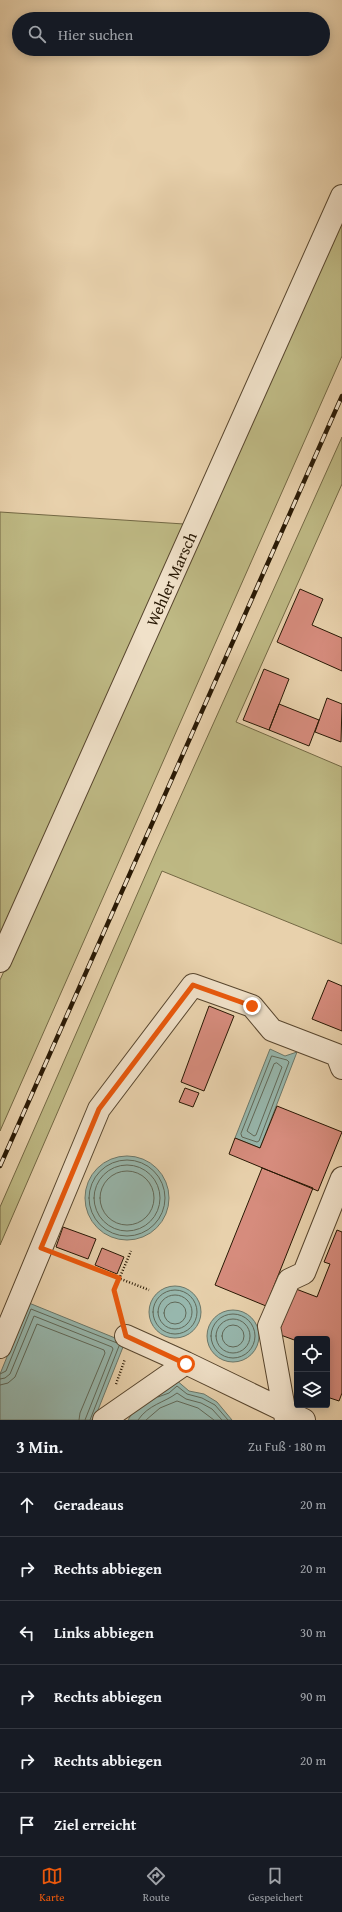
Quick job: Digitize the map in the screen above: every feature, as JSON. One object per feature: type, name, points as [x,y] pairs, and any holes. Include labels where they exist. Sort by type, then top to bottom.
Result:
[{"type":"lane","name":"Wehler Marsch","points":[[0,961],[342,196]]},
{"type":"lane","points":[[0,1347],[99,1109],[193,985],[252,1006],[272,1030],[337,1055],[342,1068]]},
{"type":"lane","points":[[292,1417],[269,1326],[289,1280],[304,1273],[342,1178]]},
{"type":"lane","points":[[129,1337],[292,1417]]},
{"type":"lane","points":[[104,1420],[186,1364]]},
{"type":"path","points":[[41,1248],[149,1290]]},
{"type":"path","points":[[113,1390],[129,1337],[114,1290],[131,1251]]},
{"type":"shaded area","points":[[342,213],[342,356],[0,1131],[0,980]]},
{"type":"shaded area","points":[[342,437],[342,484],[236,722],[342,767],[342,944],[162,871],[0,1245],[0,1207],[157,849]]},
{"type":"shaded area","points":[[0,512],[184,524],[0,939]]},
{"type":"water","points":[[270,1049],[285,1056],[297,1052],[260,1148],[235,1138]]},
{"type":"water","points":[[119,1156],[135,1156],[151,1163],[162,1174],[169,1190],[169,1206],[166,1214],[157,1228],[151,1233],[135,1240],[119,1240],[103,1233],[92,1222],[85,1206],[85,1190],[92,1174],[103,1163]]},
{"type":"water","points":[[175,1286],[185,1288],[193,1294],[199,1302],[201,1312],[199,1322],[193,1330],[185,1336],[175,1338],[165,1336],[157,1330],[151,1322],[149,1312],[151,1302],[157,1294],[165,1288]]},
{"type":"water","points":[[29,1303],[125,1342],[94,1420],[0,1420],[0,1374]]},
{"type":"water","points":[[233,1310],[243,1312],[251,1318],[257,1326],[259,1336],[257,1346],[251,1354],[243,1360],[233,1362],[223,1360],[215,1354],[209,1346],[207,1336],[209,1326],[215,1318],[223,1312]]},
{"type":"water","points":[[175,1379],[189,1391],[204,1394],[217,1402],[232,1420],[128,1420],[133,1412],[153,1394],[168,1389]]},
{"type":"building","points":[[300,589],[323,599],[312,625],[342,638],[342,671],[277,642]]},
{"type":"building","points":[[264,669],[289,679],[269,730],[243,720]]},
{"type":"building","points":[[327,698],[342,704],[341,742],[315,732]]},
{"type":"building","points":[[279,704],[319,720],[309,746],[269,730]]},
{"type":"building","points":[[328,980],[342,986],[342,1031],[312,1019]]},
{"type":"building","points":[[209,1006],[234,1016],[204,1091],[181,1082]]},
{"type":"building","points":[[185,1088],[199,1093],[193,1107],[179,1102]]},
{"type":"building","points":[[277,1106],[342,1132],[318,1191],[229,1154],[235,1138],[260,1148]]},
{"type":"building","points":[[262,1168],[313,1188],[266,1306],[215,1285]]},
{"type":"building","points":[[63,1227],[96,1239],[88,1259],[56,1247]]},
{"type":"building","points":[[337,1230],[342,1232],[342,1393],[339,1401],[330,1398],[330,1336],[294,1336],[294,1340],[278,1334],[296,1289],[317,1297],[330,1264],[324,1262]]},
{"type":"building","points":[[102,1248],[124,1257],[117,1274],[95,1265]]},
{"type":"railway","points":[[0,1166],[342,396]]},
{"type":"route","points":[[186,1364],[126,1336],[114,1290],[119,1278],[41,1248],[99,1109],[193,985],[252,1006]]}]
